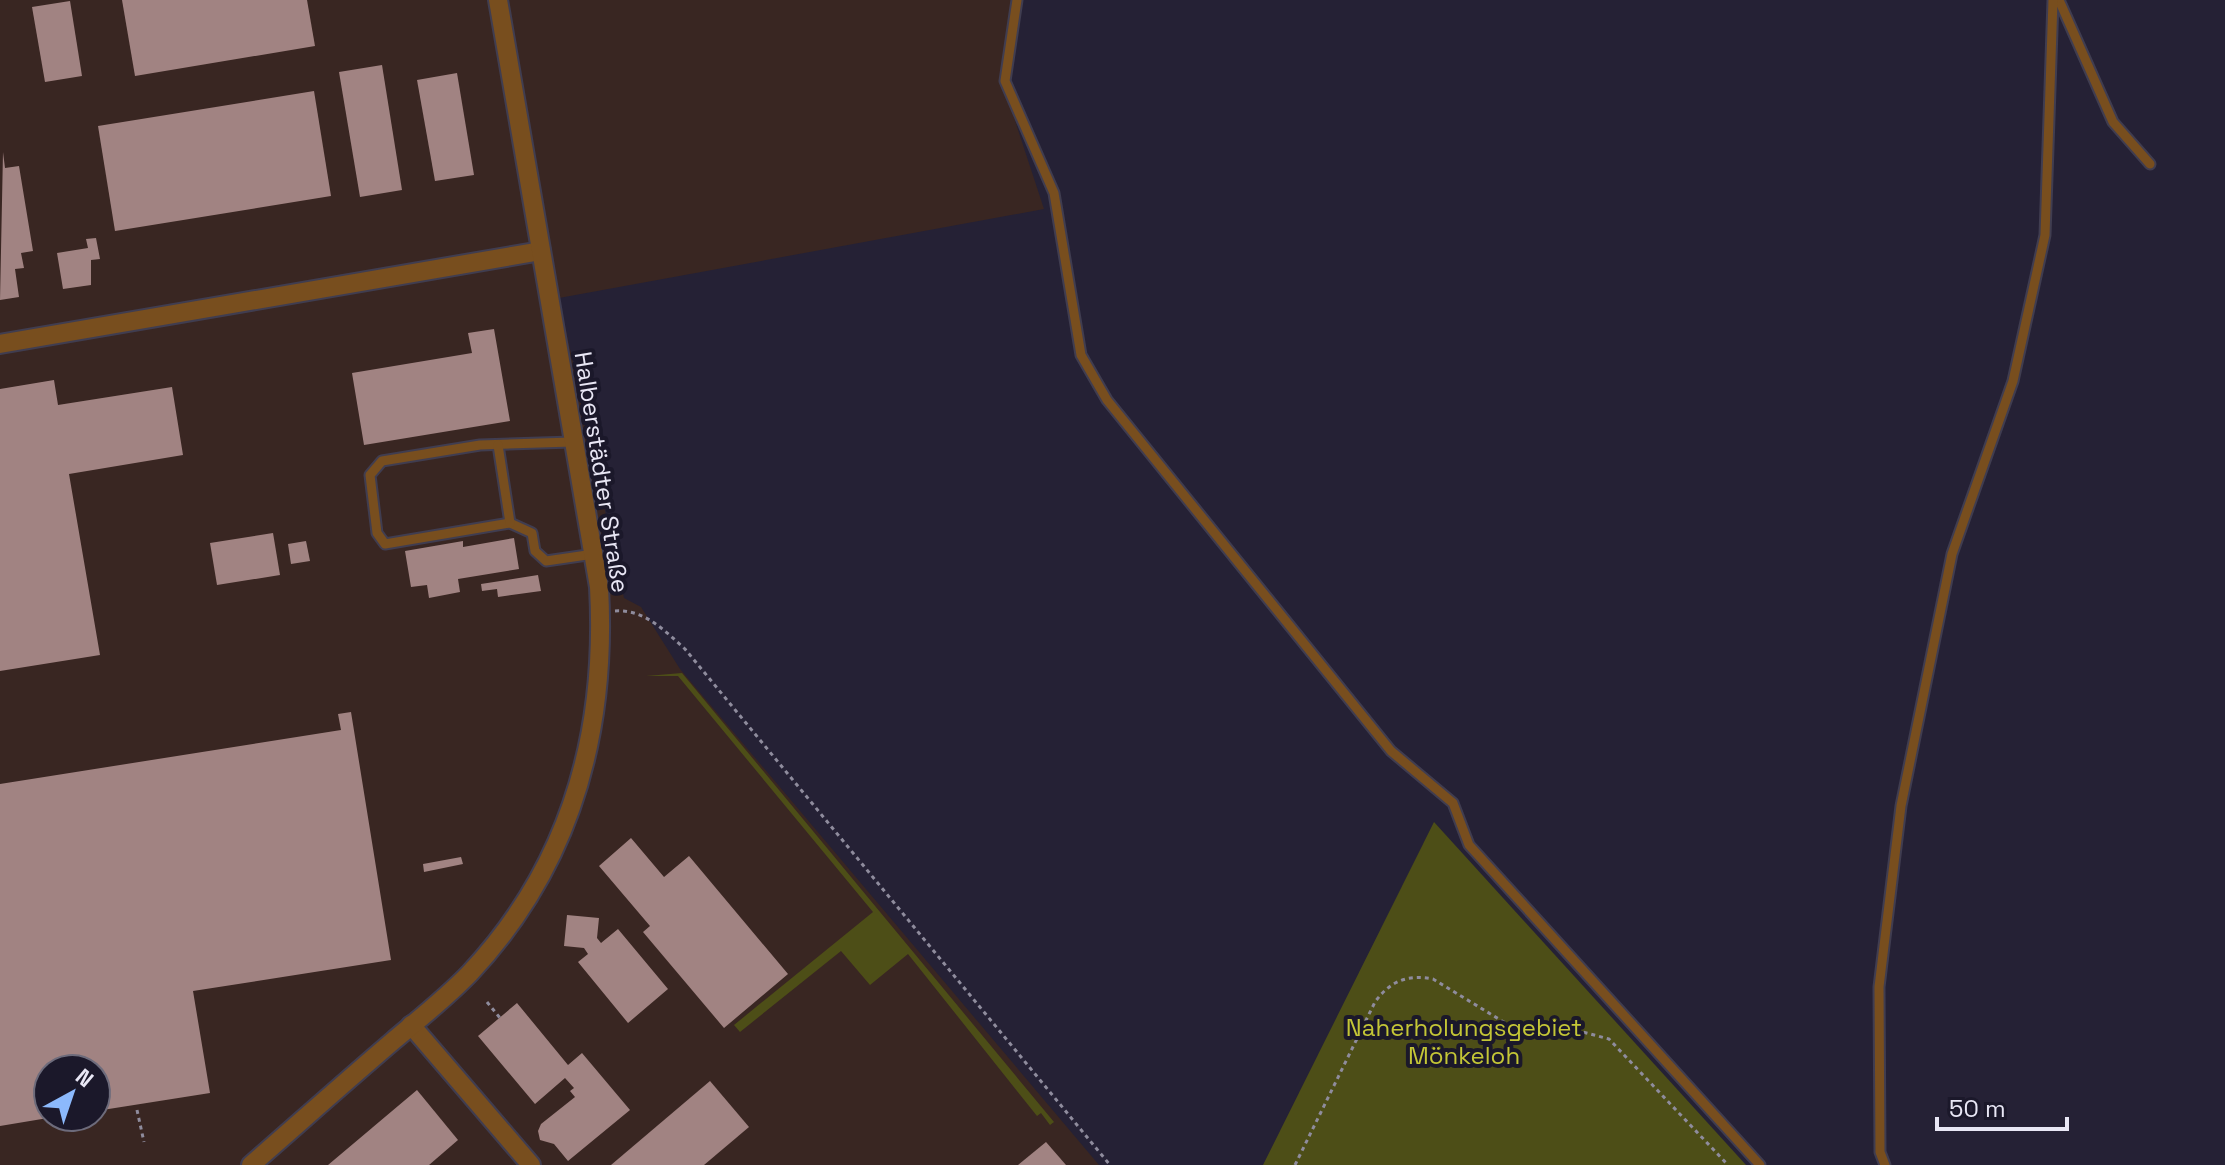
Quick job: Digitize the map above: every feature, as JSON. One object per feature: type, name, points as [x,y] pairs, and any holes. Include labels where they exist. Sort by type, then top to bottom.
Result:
[{"type":"street","name":"Halberstädter Straße","points":[[251,1165],[450,992],[487,953],[528,896],[560,836],[579,782],[598,701],[600,612],[594,554],[572,442],[498,0]]},
{"type":"street","points":[[0,344],[541,251]]},
{"type":"street","points":[[411,1025],[531,1165]]},
{"type":"lane","points":[[1017,0],[1005,81],[1054,193],[1081,355],[1107,400],[1391,751],[1453,803],[1469,845],[1760,1165]]},
{"type":"lane","points":[[2056,0],[2113,122],[2150,164]]},
{"type":"lane","points":[[1885,1165],[1880,1152],[1879,987],[1901,806],[1952,554],[2013,381],[2045,235],[2056,0]]},
{"type":"lane","points":[[572,442],[480,445],[382,461],[370,475],[377,533],[385,544],[510,523],[532,533],[535,551],[546,561],[594,554]]},
{"type":"lane","points":[[498,445],[510,523]]},
{"type":"path","points":[[600,612],[631,610],[660,627],[685,649],[1110,1165]]},
{"type":"path","points":[[1295,1165],[1375,1002],[1391,984],[1420,976],[1433,979],[1530,1038],[1579,1031],[1609,1039],[1728,1165]]},
{"type":"path","points":[[487,1002],[500,1018]]},
{"type":"path","points":[[137,1110],[144,1142]]},
{"type":"shaded area","points":[[0,0],[1018,0],[1002,81],[1044,209],[559,298],[624,598],[641,607],[680,669],[1099,1165],[0,1165]]},
{"type":"green space","points":[[682,673],[1054,1122],[1050,1125],[1041,1113],[1037,1116],[908,954],[870,985],[841,951],[740,1032],[734,1025],[873,912],[678,676],[646,676]]},
{"type":"green space","name":"Naherholungsgebiet Mönkeloh","points":[[1434,822],[1746,1165],[1263,1165]]},
{"type":"building","points":[[122,0],[307,0],[315,46],[135,76]]},
{"type":"building","points":[[70,1],[82,76],[45,82],[32,7]]},
{"type":"building","points":[[382,65],[402,190],[360,197],[339,72]]},
{"type":"building","points":[[457,73],[474,175],[435,181],[417,80]]},
{"type":"building","points":[[314,91],[331,196],[115,231],[98,126]]},
{"type":"building","points":[[3,152],[5,168],[19,166],[33,251],[21,253],[24,268],[15,269],[19,297],[0,300]]},
{"type":"building","points":[[96,238],[100,259],[91,260],[91,285],[63,289],[57,253],[88,248],[86,239]]},
{"type":"building","points":[[494,329],[510,421],[364,445],[352,373],[472,353],[468,333]]},
{"type":"building","points":[[54,380],[58,405],[172,387],[183,455],[69,474],[100,655],[0,671],[0,389]]},
{"type":"building","points":[[273,533],[280,575],[217,585],[210,543]]},
{"type":"building","points":[[514,538],[519,569],[458,579],[460,592],[429,598],[427,585],[411,587],[405,551],[463,541],[463,547]]},
{"type":"building","points":[[306,541],[310,561],[291,564],[288,544]]},
{"type":"building","points":[[538,575],[541,591],[498,597],[497,589],[482,591],[481,584]]},
{"type":"building","points":[[351,712],[391,960],[193,991],[210,1093],[112,1108],[112,1053],[32,1053],[32,1121],[0,1126],[0,784],[341,730],[338,714]]},
{"type":"building","points":[[631,838],[664,877],[689,856],[788,974],[724,1028],[643,932],[650,926],[599,866]]},
{"type":"building","points":[[461,857],[463,864],[424,872],[423,864]]},
{"type":"building","points":[[567,915],[599,918],[597,938],[601,943],[618,929],[668,989],[628,1023],[578,962],[588,954],[584,948],[564,946]]},
{"type":"building","points":[[517,1003],[568,1065],[582,1053],[630,1110],[568,1161],[554,1144],[540,1140],[538,1131],[541,1124],[575,1097],[570,1091],[574,1088],[565,1078],[535,1104],[478,1036]]},
{"type":"building","points":[[710,1081],[749,1127],[704,1165],[611,1165]]},
{"type":"building","points":[[417,1090],[458,1140],[429,1165],[328,1165]]},
{"type":"building","points":[[1046,1142],[1066,1165],[1018,1165]]}]
